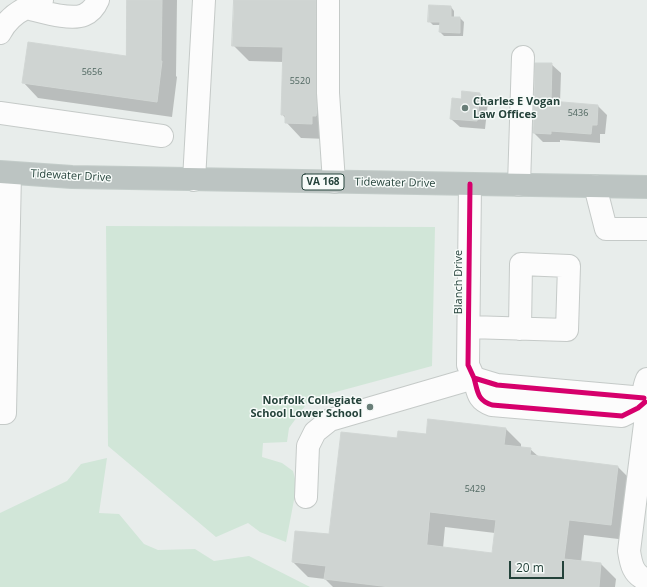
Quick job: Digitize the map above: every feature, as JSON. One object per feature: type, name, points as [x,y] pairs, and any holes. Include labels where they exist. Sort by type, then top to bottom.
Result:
[{"type":"highway","name":"Tidewater Drive","points":[[5,172],[72,177],[194,180],[647,187]]},
{"type":"street","points":[[0,4],[34,4],[75,17],[84,15],[93,10],[98,0]]},
{"type":"street","points":[[194,180],[204,0]]},
{"type":"street","points":[[328,0],[328,93],[334,182]]},
{"type":"street","points":[[0,33],[4,25],[13,15],[34,4]]},
{"type":"street","points":[[519,185],[523,57]]},
{"type":"street","points":[[0,113],[162,136]]},
{"type":"street","points":[[0,413],[4,413],[5,172]]},
{"type":"street","name":"Blanch Drive","points":[[470,184],[468,365],[474,378]]},
{"type":"street","points":[[595,186],[606,229],[647,229]]},
{"type":"street","points":[[469,327],[520,328]]},
{"type":"street","points":[[306,496],[308,446],[315,432],[330,420],[474,378],[497,385],[646,399],[629,551],[631,565],[641,578],[647,580]]},
{"type":"green space","points":[[106,226],[435,227],[432,366],[310,399],[289,428],[287,442],[263,443],[262,457],[282,463],[293,471],[298,490],[294,500],[286,542],[260,532],[248,523],[216,537],[108,446]]},
{"type":"green space","points":[[107,458],[99,513],[119,514],[144,544],[158,550],[195,549],[214,561],[249,556],[310,587],[0,587],[0,513],[67,481],[81,464]]},
{"type":"building","points":[[127,0],[162,0],[162,61],[157,102],[22,83],[28,42],[126,56]]},
{"type":"building","points":[[234,0],[316,0],[317,109],[316,116],[312,116],[312,124],[285,123],[285,115],[281,115],[283,47],[232,46]]},
{"type":"building","points":[[429,5],[451,6],[451,17],[460,17],[460,33],[439,32],[440,22],[428,22]]},
{"type":"building","points":[[535,63],[552,63],[551,101],[598,105],[597,125],[592,125],[591,134],[551,131],[551,134],[533,133]]},
{"type":"building","points":[[462,91],[480,93],[477,121],[450,119],[452,98],[461,99]]},
{"type":"building","points":[[428,419],[506,428],[504,445],[531,448],[530,455],[618,466],[611,525],[569,520],[564,559],[601,563],[599,587],[390,587],[324,579],[326,566],[292,562],[295,531],[329,534],[341,432],[397,438],[398,431],[426,434]],"holes":[[[430,512],[496,520],[492,553],[427,545]]]},
{"type":"cycle path","points":[[470,184],[468,365],[474,378]]},
{"type":"cycle path","points":[[644,398],[497,385],[474,378],[479,395],[483,401],[492,405],[622,416],[638,408],[645,402]]},
{"type":"place","name":"Charles E Vogan Law Offices","points":[[465,108]]},
{"type":"place","name":"Norfolk Collegiate School Lower School","points":[[370,407]]}]
